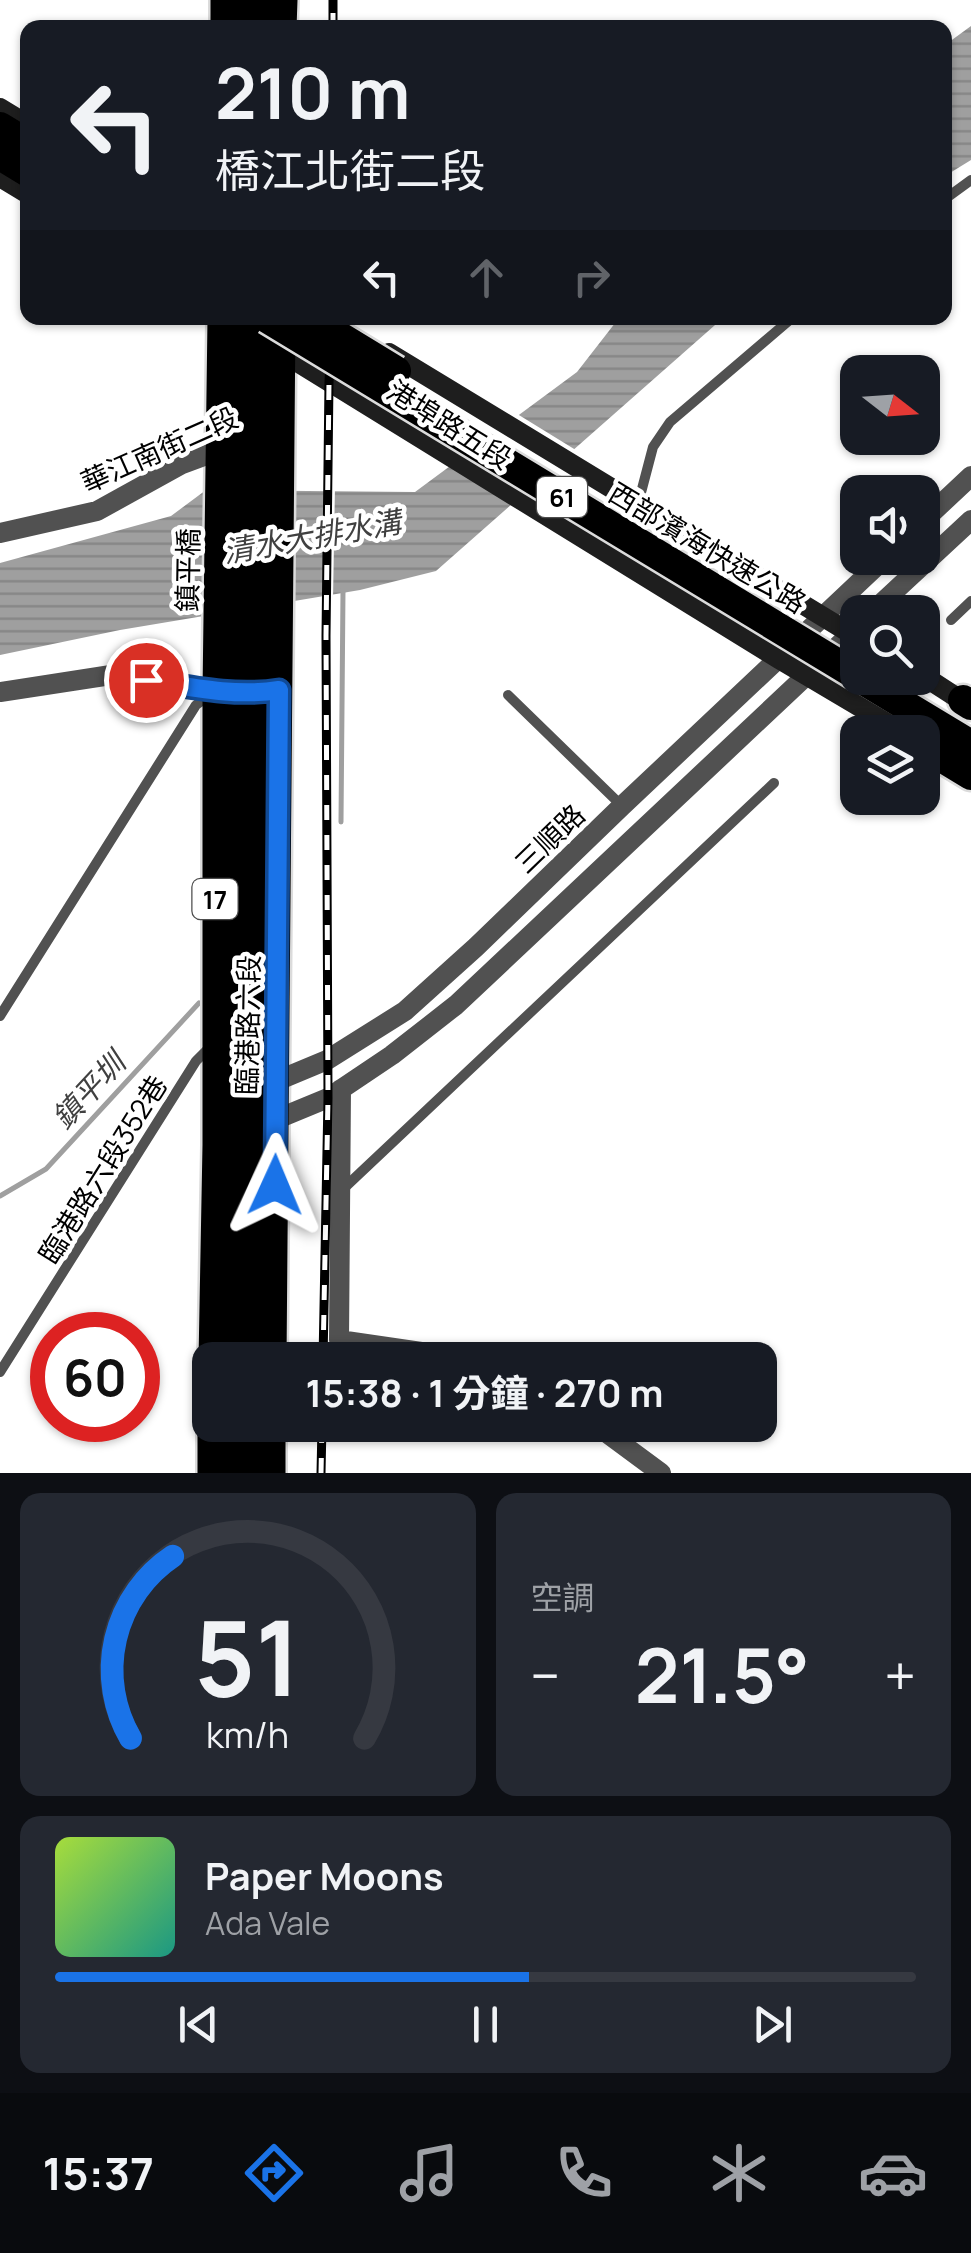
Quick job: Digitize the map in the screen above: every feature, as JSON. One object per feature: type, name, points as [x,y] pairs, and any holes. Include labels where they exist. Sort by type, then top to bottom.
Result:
[{"type":"highway","name":"西部濱海快速公路","points":[[321,325],[840,630]]},
{"type":"highway","name":"西部濱海快速公路","points":[[250,326],[840,666]]},
{"type":"highway","name":"西部濱海快速公路","points":[[889,695],[971,745]]},
{"type":"highway","points":[[934,695],[969,709]]},
{"type":"highway","points":[[940,754],[971,772]]},
{"type":"main road","name":"17","points":[[250,326],[250,440]]},
{"type":"main road","name":"17","points":[[247,691],[250,326]]},
{"type":"main road","name":"鎮平橋","points":[[247,691],[250,440]]},
{"type":"main road","name":"臨港路六段","points":[[233,1342],[246,1094],[214,1044],[247,691]]},
{"type":"main road","name":"臨港路六段","points":[[247,691],[246,1132],[255,1342]]},
{"type":"main road","name":"臨港路六段","points":[[214,1342],[246,1132]]},
{"type":"main road","name":"臨港路六段","points":[[246,1132],[272,1342]]},
{"type":"main road","points":[[210,1442],[210,1473]]},
{"type":"main road","points":[[230,1473],[231,1442]]},
{"type":"main road","points":[[254,1473],[255,1442]]},
{"type":"main road","points":[[273,1442],[273,1473]]},
{"type":"street","name":"港埠路五段","points":[[342,325],[840,629]]},
{"type":"street","name":"港埠路五段","points":[[250,326],[404,427],[778,660],[874,715]]},
{"type":"street","name":"華江南街二段","points":[[0,533],[97,511],[182,464],[250,440]]},
{"type":"street","points":[[940,505],[971,476]]},
{"type":"street","points":[[890,595],[971,520]]},
{"type":"street","name":"三順路","points":[[246,1094],[327,1060],[404,1011],[867,575]]},
{"type":"street","points":[[246,1132],[328,1098],[392,1056],[456,1005],[807,675],[840,651]]},
{"type":"street","points":[[0,692],[111,674],[247,691]]},
{"type":"street","points":[[940,689],[969,709]]},
{"type":"street","name":"港埠路五段","points":[[940,761],[971,787]]},
{"type":"street","points":[[341,1088],[339,1340],[353,1342]]},
{"type":"street","points":[[619,1442],[662,1473]]},
{"type":"lane","points":[[638,505],[653,447],[670,422],[784,325]]},
{"type":"lane","points":[[951,620],[971,601]]},
{"type":"lane","points":[[0,1016],[196,706],[247,691]]},
{"type":"lane","points":[[508,695],[622,806]]},
{"type":"lane","points":[[341,1191],[774,783]]},
{"type":"lane","name":"臨港路六段352巷","points":[[0,1372],[196,1061],[214,1044]]},
{"type":"water","points":[[971,26],[971,160],[952,172],[952,40]]},
{"type":"water","name":"清水大排水溝","points":[[614,325],[715,325],[436,571],[360,590],[120,630],[0,655],[0,563],[171,516],[206,490],[415,492],[577,372]]},
{"type":"pier","points":[[514,412],[579,452],[517,506],[447,462]]},
{"type":"pier","points":[[325,486],[335,486],[333,599],[323,601]]},
{"type":"waterway","name":"鎮平圳","points":[[341,822],[343,590]]},
{"type":"waterway","name":"鎮平圳","points":[[0,1196],[46,1169],[199,1003]]},
{"type":"railway","points":[[333,0],[333,20]]},
{"type":"railway","points":[[323,1342],[328,1098],[326,636],[332,325]]},
{"type":"railway","points":[[321,1473],[322,1442]]},
{"type":"route","points":[[146,680],[215,692],[279,690],[275,1185]]}]
